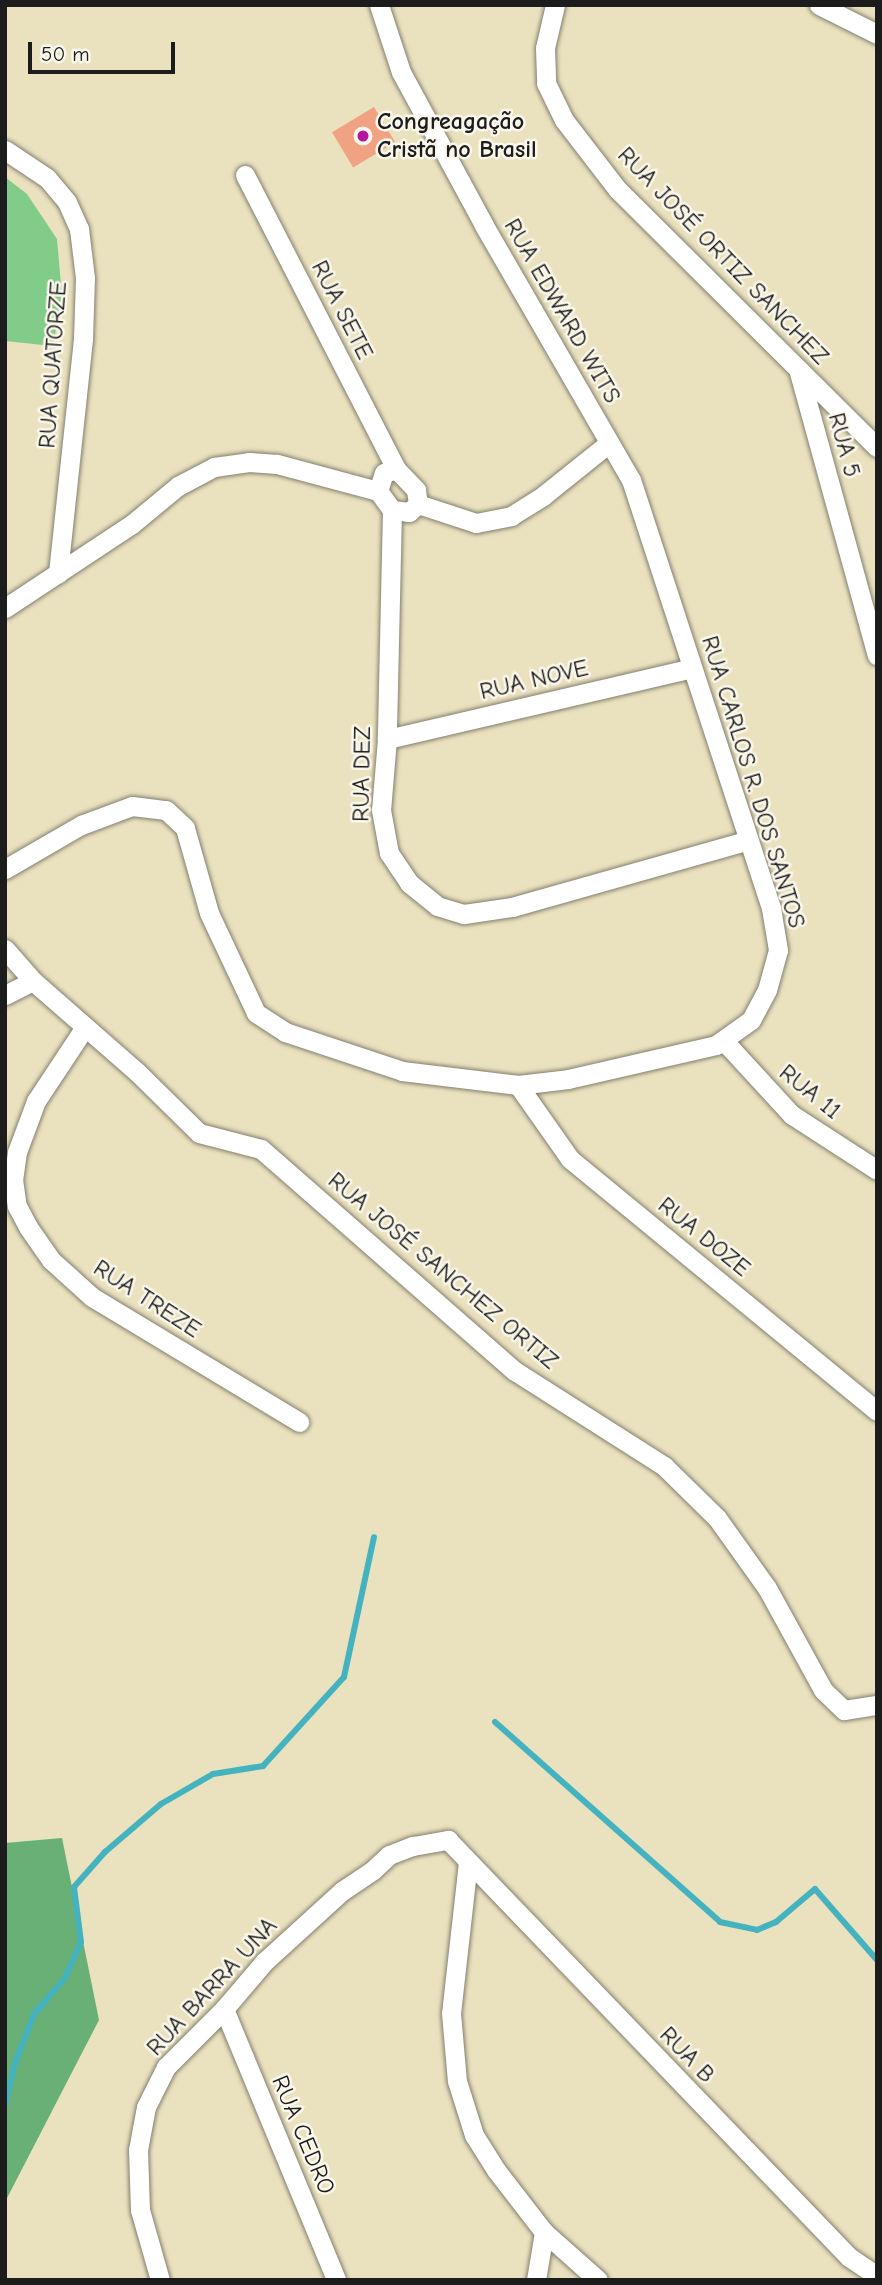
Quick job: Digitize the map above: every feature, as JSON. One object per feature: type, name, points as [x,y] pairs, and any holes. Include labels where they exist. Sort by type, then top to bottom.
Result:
[{"type":"street","name":"RUA EDWARD WITS","points":[[379,5],[401,72],[484,225],[609,443],[544,495],[511,516],[477,523],[418,504]]},
{"type":"street","name":"RUA JOSÉ ORTIZ SANCHEZ","points":[[555,5],[545,48],[546,83],[564,120],[618,190],[877,447]]},
{"type":"street","points":[[819,5],[877,34]]},
{"type":"street","name":"RUA QUATORZE","points":[[5,150],[47,178],[67,202],[79,229],[85,278],[83,339],[58,573]]},
{"type":"street","name":"RUA SETE","points":[[244,175],[396,469]]},
{"type":"street","name":"RUA 5","points":[[798,369],[877,655]]},
{"type":"street","name":"RUA CARLOS R. DOS SANTOS","points":[[5,869],[80,825],[132,806],[166,810],[185,828],[209,913],[256,1013],[285,1032],[402,1071],[518,1085],[568,1079],[716,1045],[751,1020],[767,990],[778,950],[771,908],[631,480],[609,443]]},
{"type":"street","points":[[5,608],[131,524],[178,486],[214,467],[249,462],[277,464],[378,491],[392,510],[409,512],[418,504],[416,490],[410,480],[396,469],[384,473],[378,491]]},
{"type":"street","name":"RUA DEZ","points":[[392,510],[387,739],[381,810],[389,853],[410,883],[437,906],[464,914],[512,907],[750,840]]},
{"type":"street","name":"RUA NOVE","points":[[387,739],[692,668]]},
{"type":"street","name":"RUA JOSÉ SANCHEZ ORTIZ","points":[[5,949],[33,981],[136,1072],[199,1133],[261,1149],[515,1371],[664,1466],[717,1518],[767,1588],[823,1690],[844,1710],[877,1705]]},
{"type":"street","points":[[5,995],[33,981]]},
{"type":"street","name":"RUA TREZE","points":[[85,1027],[36,1101],[17,1152],[13,1179],[18,1206],[28,1227],[51,1260],[92,1297],[299,1422]]},
{"type":"street","name":"RUA 11","points":[[723,1040],[792,1115],[877,1170]]},
{"type":"street","name":"RUA DOZE","points":[[518,1085],[570,1159],[877,1411]]},
{"type":"street","name":"RUA BARRA UNA","points":[[160,2280],[140,2210],[138,2150],[146,2107],[166,2067],[224,2009],[274,1953],[342,1891],[373,1870],[388,1854],[413,1846],[448,1840],[468,1862]]},
{"type":"street","points":[[468,1862],[451,2013],[457,2081],[474,2135],[496,2170],[544,2232],[598,2280]]},
{"type":"street","name":"RUA B","points":[[468,1862],[849,2257],[877,2276]]},
{"type":"street","name":"RUA CEDRO","points":[[224,2009],[336,2280]]},
{"type":"street","points":[[536,2280],[544,2232]]},
{"type":"green space","points":[[5,177],[27,194],[57,239],[62,296],[53,346],[5,341]]},
{"type":"green space","points":[[62,1838],[99,2020],[5,2202],[5,1843]]},
{"type":"building","name":"Congreagação Cristã no Brasil","points":[[374,107],[395,142],[353,167],[332,132]]},
{"type":"waterway","points":[[5,2105],[15,2063],[34,2014],[65,1978],[81,1942],[74,1887],[105,1852],[161,1804],[213,1774],[263,1766],[344,1677],[374,1537]]},
{"type":"waterway","points":[[495,1722],[720,1922],[757,1930],[776,1922],[815,1889],[877,1960]]},
{"type":"place","name":"Congreagação Cristã no Brasil","points":[[363,136]]}]
